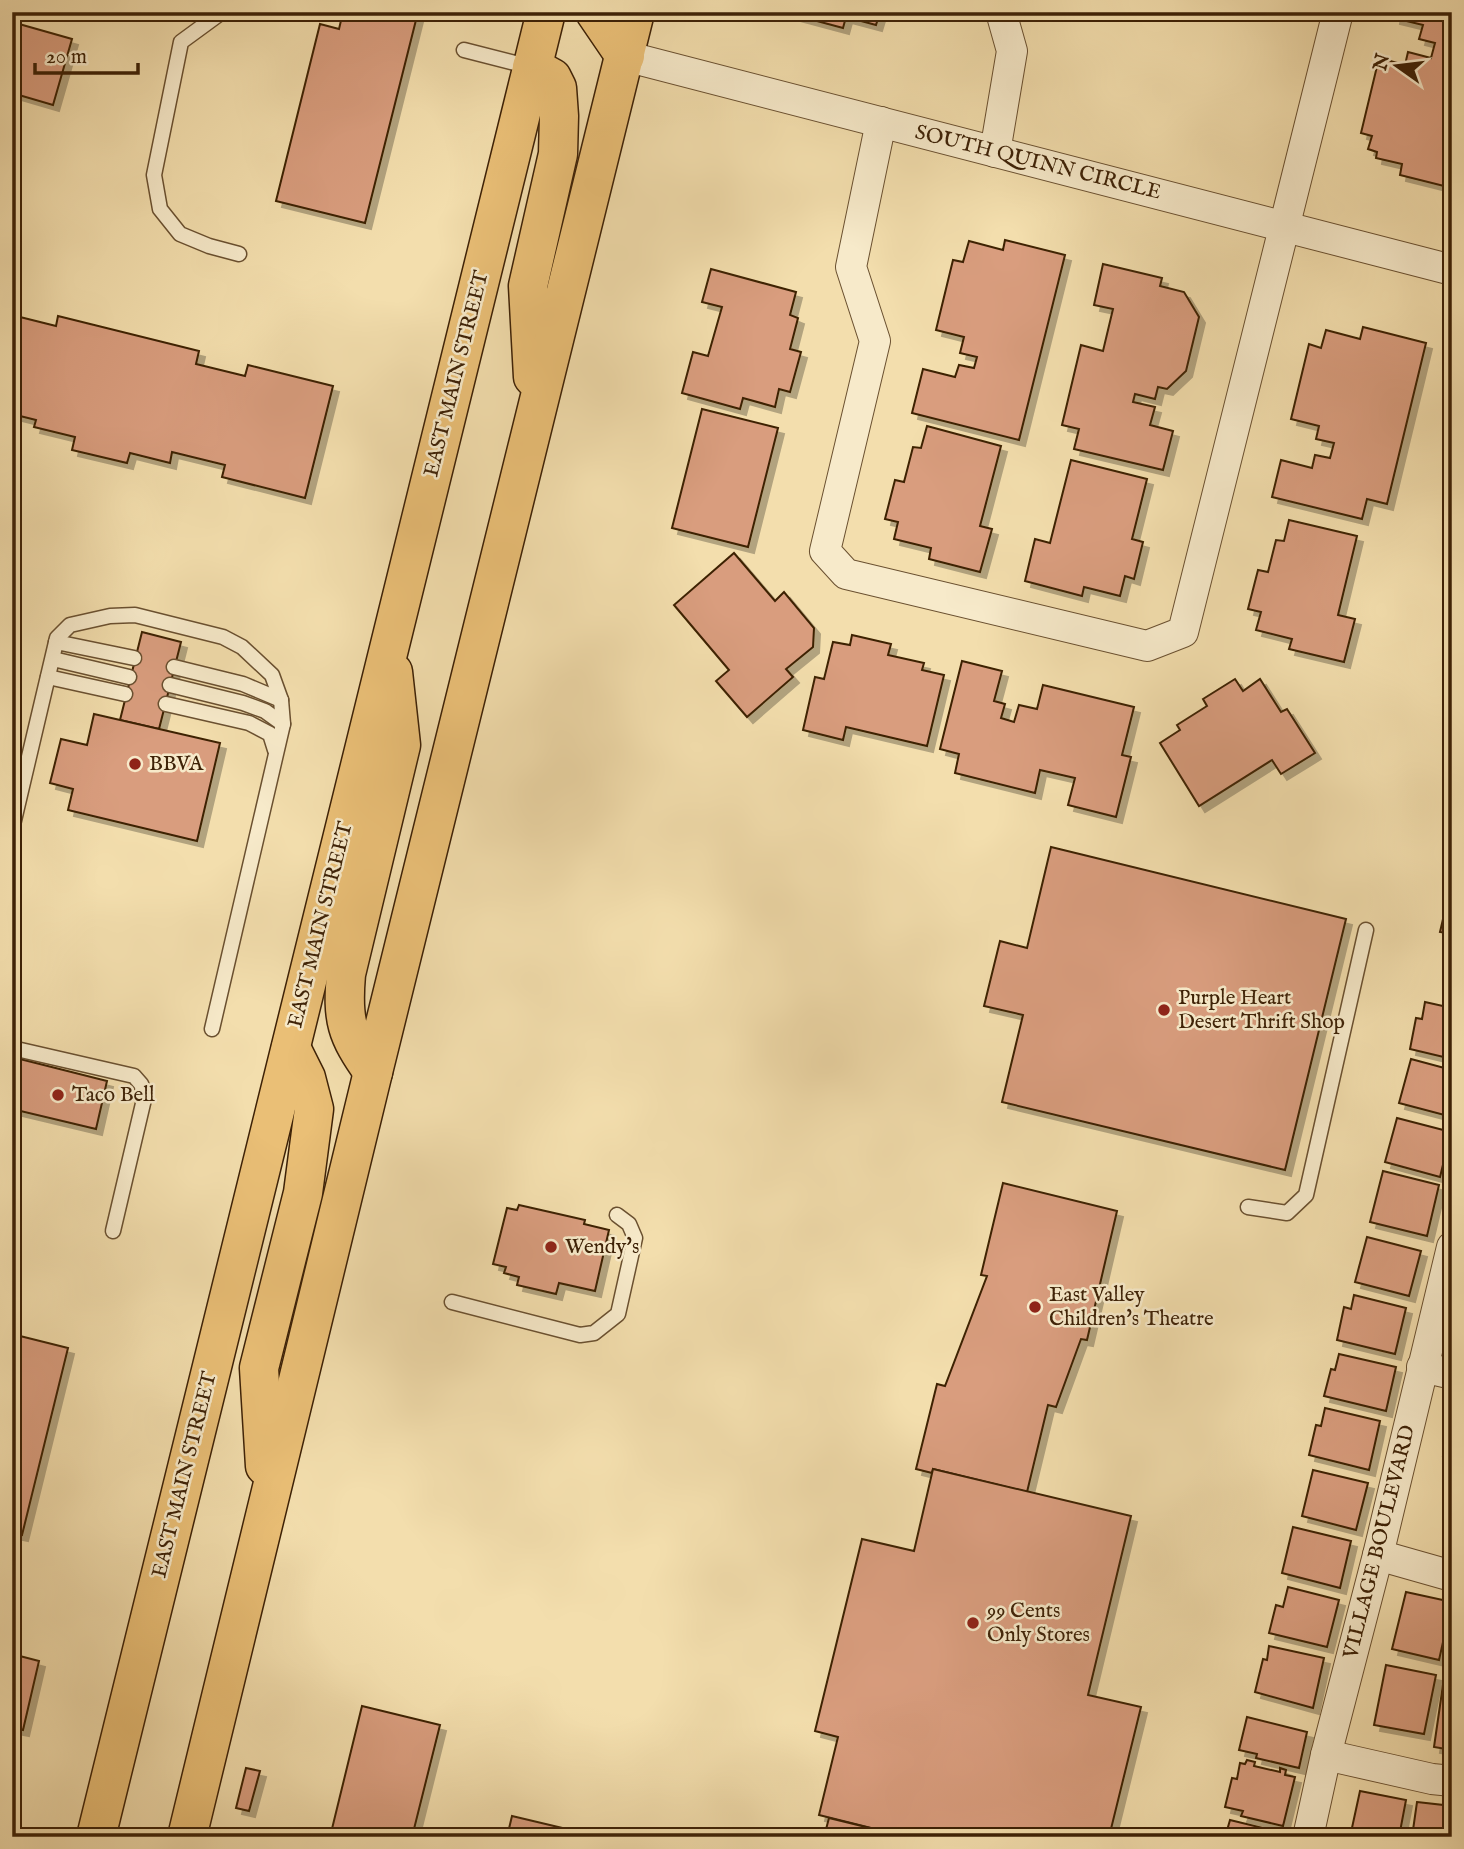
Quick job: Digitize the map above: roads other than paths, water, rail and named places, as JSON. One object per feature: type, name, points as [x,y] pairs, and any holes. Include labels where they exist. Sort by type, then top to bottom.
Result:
[{"type":"main road","name":"EAST MAIN STREET","points":[[96,1837],[546,12]]},
{"type":"main road","points":[[595,12],[625,56]]},
{"type":"main road","points":[[187,1837],[635,12]]},
{"type":"main road","points":[[532,67],[552,78],[557,88],[559,116],[558,154],[528,286],[535,414]]},
{"type":"main road","points":[[373,1072],[348,1033],[343,1005],[346,974],[401,745],[390,647]]},
{"type":"main road","points":[[268,1507],[259,1368],[303,1193],[314,1110],[306,1078],[291,1048]]},
{"type":"street","points":[[995,152],[1012,51],[1001,12]]},
{"type":"street","points":[[881,122],[851,267],[875,341],[825,551],[846,574],[1147,646],[1183,632],[1338,12]]},
{"type":"street","name":"SOUTH QUINN CIRCLE","points":[[625,56],[1452,270]]},
{"type":"street","name":"VILLAGE BOULEVARD","points":[[1308,1837],[1452,1247]]},
{"type":"street","points":[[1422,1367],[1452,1374]]},
{"type":"street","points":[[1378,1555],[1452,1576]]},
{"type":"street","points":[[1326,1755],[1452,1781]]},
{"type":"lane","points":[[222,12],[181,42],[154,175],[160,209],[180,234],[239,254]]},
{"type":"lane","points":[[464,50],[532,67]]},
{"type":"lane","points":[[12,829],[56,642],[69,625],[110,616],[135,615],[223,637],[242,647],[272,675],[281,700],[282,724],[212,1029]]},
{"type":"lane","points":[[56,642],[134,658]]},
{"type":"lane","points":[[53,659],[129,677]]},
{"type":"lane","points":[[174,667],[243,684],[281,700]]},
{"type":"lane","points":[[48,677],[125,694]]},
{"type":"lane","points":[[170,685],[265,710],[282,724]]},
{"type":"lane","points":[[166,704],[249,723],[271,734],[276,752]]},
{"type":"lane","points":[[1248,1207],[1287,1213],[1306,1195],[1366,930]]},
{"type":"lane","points":[[12,1048],[134,1076],[141,1084],[145,1094],[113,1231]]},
{"type":"lane","points":[[452,1302],[580,1335],[594,1333],[618,1314],[635,1238],[629,1224],[617,1215]]},
{"type":"place","name":"BBVA","points":[[135,764]]},
{"type":"place","name":"Purple Heart Desert Thrift Shop","points":[[1164,1010]]},
{"type":"place","name":"Taco Bell","points":[[58,1095]]},
{"type":"place","name":"Wendy's","points":[[551,1247]]},
{"type":"place","name":"East Valley Children's Theatre","points":[[1035,1307]]},
{"type":"place","name":"99 Cents Only Stores","points":[[973,1623]]}]
